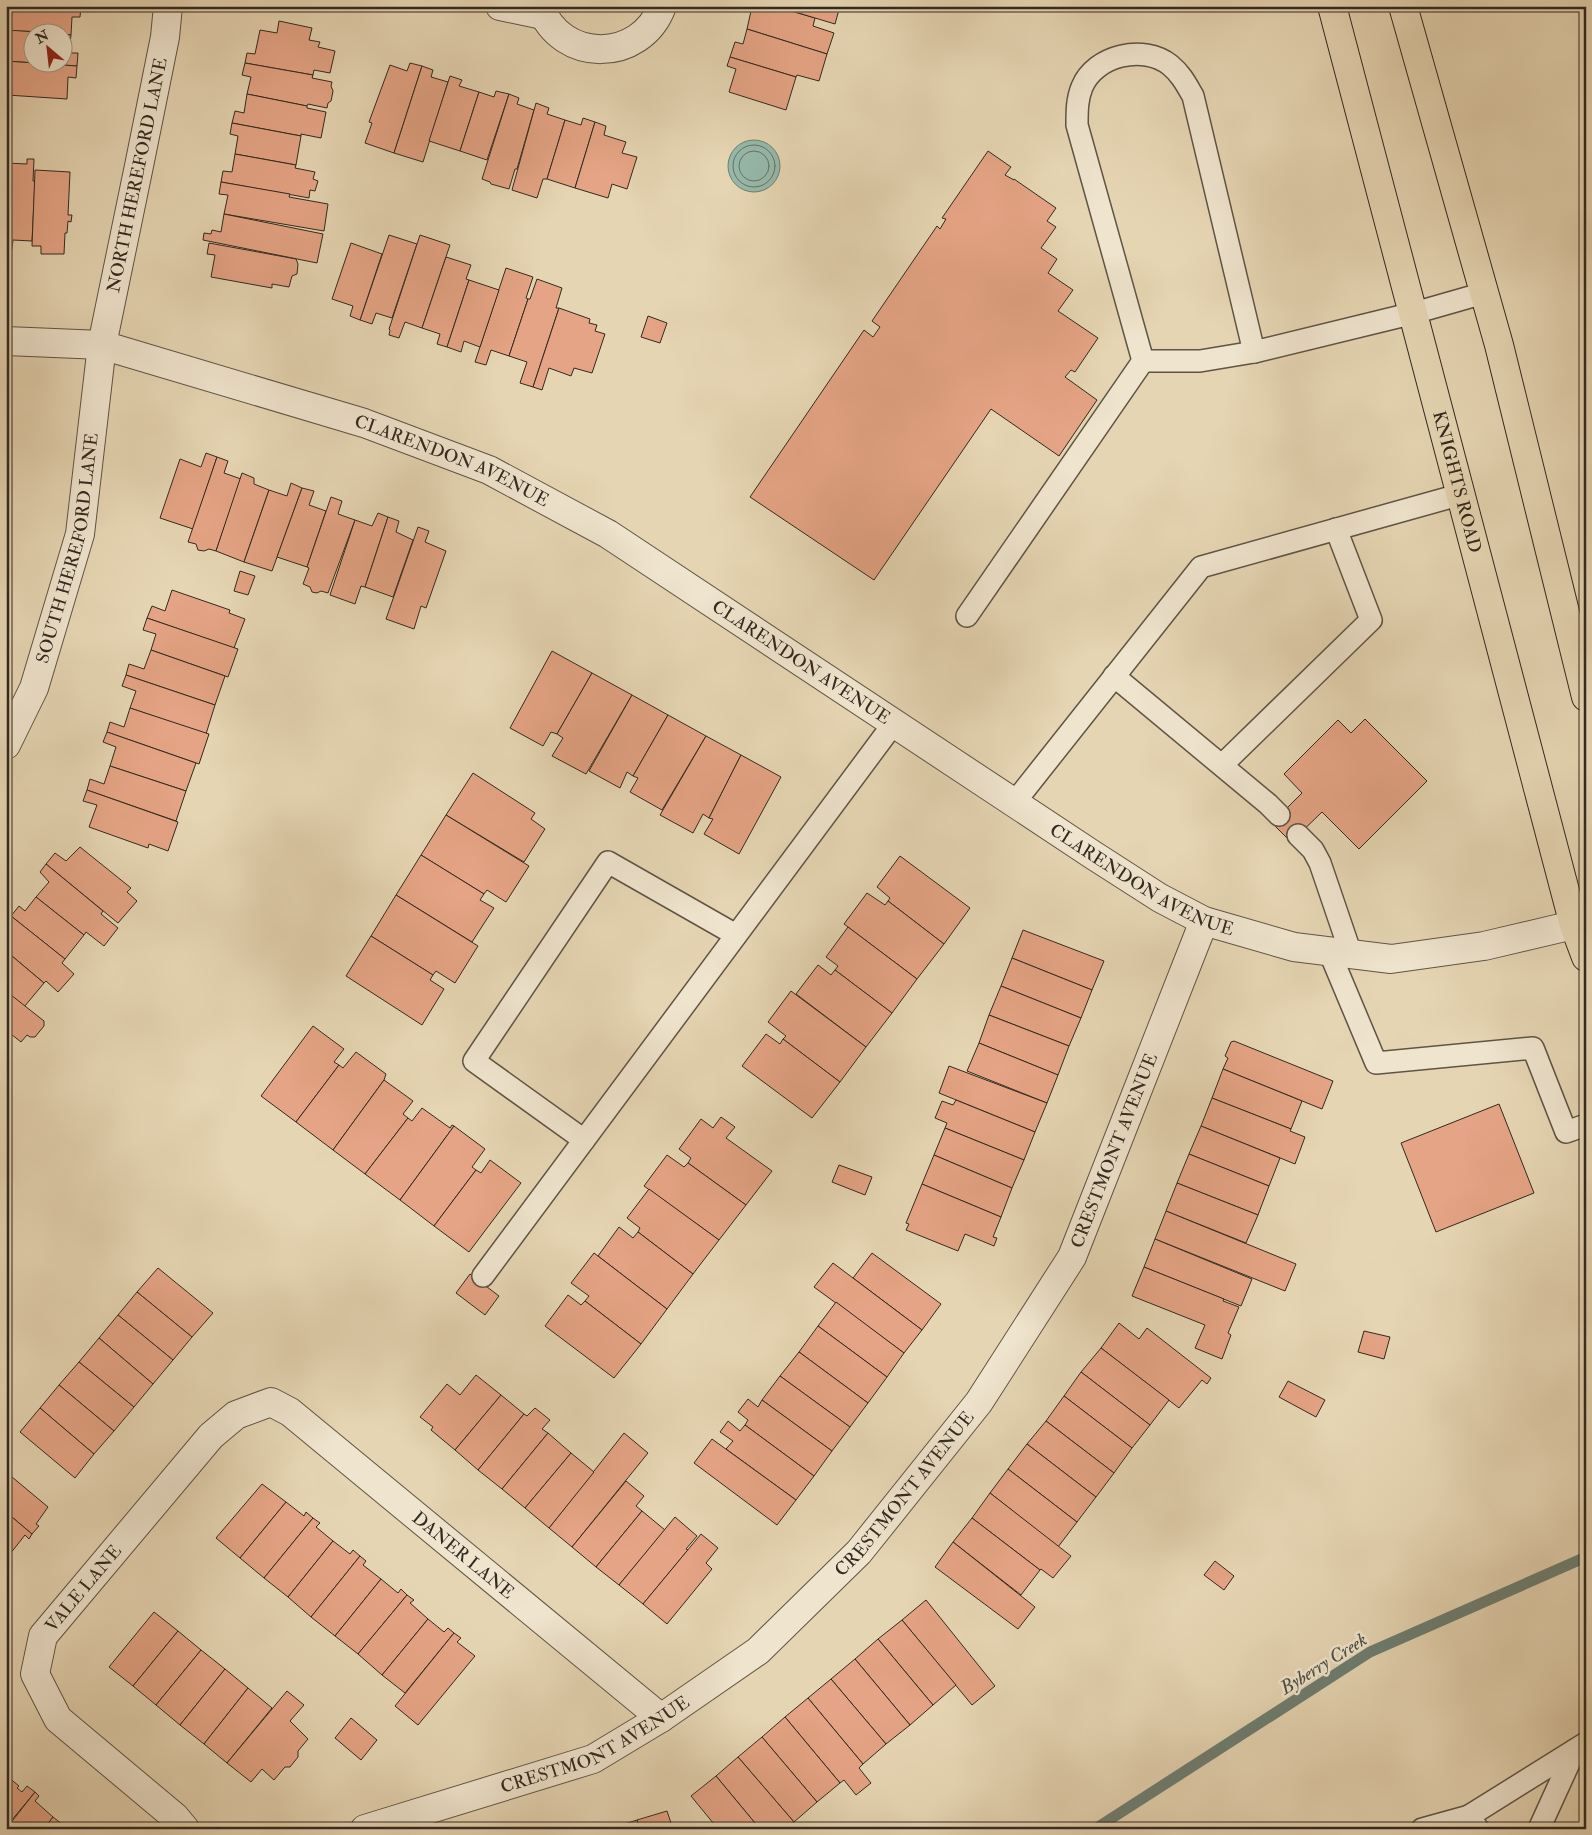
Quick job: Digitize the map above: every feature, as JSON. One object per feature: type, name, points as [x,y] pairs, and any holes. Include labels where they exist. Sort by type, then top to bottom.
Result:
[{"type":"main road","name":"KNIGHTS ROAD","points":[[1332,6],[1462,494],[1580,923],[1586,957]]},
{"type":"main road","points":[[1403,6],[1499,345],[1586,696]]},
{"type":"street","name":"NORTH HEREFORD LANE","points":[[102,345],[165,37],[168,6]]},
{"type":"street","points":[[500,6],[541,10],[553,28],[567,40],[582,47],[599,50],[633,42],[647,31],[658,17],[662,6]]},
{"type":"street","name":"CLARENDON AVENUE","points":[[6,341],[102,345],[364,422],[489,470],[608,534],[1160,898],[1204,921],[1294,947],[1391,959],[1484,946],[1580,923]]},
{"type":"street","name":"SOUTH HEREFORD LANE","points":[[6,745],[34,688],[80,534],[102,345]]},
{"type":"street","name":"CRESTMONT AVENUE","points":[[365,1829],[592,1759],[661,1718],[758,1651],[859,1552],[979,1402],[1072,1257],[1204,921]]},
{"type":"street","name":"DANER LANE","points":[[261,1406],[270,1402],[290,1412],[661,1718]]},
{"type":"street","name":"VALE LANE","points":[[184,1829],[175,1817],[58,1719],[35,1674],[43,1636],[211,1436],[236,1415],[261,1406]]},
{"type":"lane","points":[[1143,361],[1077,125],[1076,104],[1082,85],[1095,70],[1112,59],[1131,54],[1151,56],[1169,64],[1184,78],[1192,96],[1254,352]]},
{"type":"lane","points":[[1143,361],[1200,361],[1254,352],[1414,313],[1484,293]]},
{"type":"lane","points":[[967,616],[1143,361]]},
{"type":"lane","points":[[1014,803],[1201,567],[1462,494]]},
{"type":"lane","points":[[1222,765],[1371,620],[1336,529]]},
{"type":"lane","points":[[1114,676],[1268,804],[1279,816]]},
{"type":"lane","points":[[483,1276],[894,723]]},
{"type":"lane","points":[[1298,835],[1313,850],[1320,863],[1340,953],[1376,1063],[1532,1048],[1566,1132],[1586,1125]]},
{"type":"lane","points":[[584,1140],[474,1061],[608,862],[736,935]]},
{"type":"lane","points":[[1422,1829],[1474,1822],[1580,1747]]},
{"type":"lane","points":[[1539,1829],[1580,1747]]},
{"type":"water","points":[[749,140],[759,140],[773,147],[780,161],[780,171],[773,185],[759,192],[749,192],[739,188],[732,181],[728,171],[728,161],[732,151],[739,144]]},
{"type":"building","points":[[12,6],[81,6],[80,17],[72,17],[72,22],[22,22],[22,31],[11,31]]},
{"type":"building","points":[[746,6],[775,6],[815,18],[813,26],[834,33],[827,54],[747,29],[751,11],[753,10],[746,8]]},
{"type":"building","points":[[775,6],[840,6],[835,24]]},
{"type":"building","points":[[279,21],[312,28],[309,40],[320,42],[318,47],[335,51],[330,73],[314,70],[313,75],[245,63],[247,53],[255,54],[260,30],[277,33]]},
{"type":"building","points":[[747,29],[827,54],[819,81],[797,75],[796,77],[730,57],[735,42],[743,44]]},
{"type":"building","points":[[6,30],[22,31],[22,62],[6,61]]},
{"type":"building","points":[[72,53],[78,53],[77,66],[72,66]]},
{"type":"building","points":[[730,57],[796,77],[786,110],[729,92],[736,69],[727,66]]},
{"type":"building","points":[[6,61],[22,62],[22,72],[72,72],[72,66],[77,66],[76,78],[68,77],[67,99],[7,95]]},
{"type":"building","points":[[245,63],[313,75],[312,78],[332,82],[331,101],[328,103],[327,108],[247,94],[251,77],[242,75]]},
{"type":"building","points":[[410,63],[422,66],[394,153],[365,143],[372,123],[369,122],[390,65],[407,71]]},
{"type":"building","points":[[422,66],[433,70],[431,77],[448,82],[423,162],[394,153]]},
{"type":"building","points":[[450,76],[462,80],[459,86],[479,92],[460,151],[429,141]]},
{"type":"building","points":[[496,91],[509,94],[487,160],[460,151],[479,92],[494,97]]},
{"type":"building","points":[[247,94],[307,106],[307,108],[326,112],[321,138],[232,123],[235,111],[244,113]]},
{"type":"building","points":[[509,94],[519,98],[517,104],[534,110],[517,169],[515,169],[509,189],[491,184],[482,179]]},
{"type":"building","points":[[536,103],[549,108],[547,114],[565,120],[547,179],[543,179],[537,198],[512,190]]},
{"type":"building","points":[[583,118],[595,122],[575,188],[547,179],[565,120],[581,125]]},
{"type":"building","points":[[595,122],[606,126],[604,135],[626,142],[622,153],[637,157],[627,189],[612,184],[608,198],[575,188]]},
{"type":"building","points":[[232,123],[301,136],[296,165],[235,154],[238,136],[230,134]]},
{"type":"building","points":[[988,151],[1011,167],[1005,175],[1014,179],[1056,208],[1047,221],[1056,227],[1041,248],[1057,259],[1048,273],[1073,290],[1058,311],[1098,338],[1075,372],[1071,370],[1065,377],[1097,400],[1059,456],[991,409],[874,580],[750,497],[864,330],[873,337],[880,327],[872,321],[937,226],[940,229],[946,219],[942,218]]},
{"type":"building","points":[[235,154],[296,165],[295,168],[315,172],[313,179],[318,181],[315,191],[310,190],[309,198],[221,182],[223,171],[232,172]]},
{"type":"building","points":[[27,159],[34,159],[33,181],[35,181],[32,241],[13,240],[12,249],[6,249],[6,163],[27,164]]},
{"type":"building","points":[[35,170],[70,172],[68,215],[72,215],[71,222],[68,221],[67,233],[65,233],[64,254],[41,254],[41,246],[32,246]]},
{"type":"building","points":[[221,182],[290,194],[289,197],[328,204],[324,231],[224,214],[228,195],[219,194]]},
{"type":"building","points":[[224,214],[323,234],[317,263],[203,240],[204,233],[211,234],[212,230],[221,232]]},
{"type":"building","points":[[389,235],[417,244],[392,318],[376,313],[372,324],[360,320]]},
{"type":"building","points":[[420,235],[450,245],[422,328],[405,322],[399,338],[389,335],[389,329]]},
{"type":"building","points":[[209,243],[296,259],[298,264],[297,274],[292,276],[289,287],[272,284],[272,288],[211,277],[215,255],[207,254]]},
{"type":"building","points":[[351,243],[382,254],[360,320],[350,316],[353,306],[332,299]]},
{"type":"building","points":[[446,257],[471,265],[466,279],[469,280],[447,347],[437,344],[440,334],[422,328]]},
{"type":"building","points":[[506,268],[533,277],[526,298],[528,299],[509,356],[491,350],[486,365],[475,362]]},
{"type":"building","points":[[537,279],[562,288],[556,308],[559,308],[533,387],[520,383],[527,362],[509,356],[528,299],[530,299]]},
{"type":"building","points":[[469,280],[499,290],[480,347],[464,341],[461,352],[447,347]]},
{"type":"building","points":[[559,308],[590,319],[589,323],[597,325],[595,331],[605,334],[592,373],[574,368],[571,376],[549,368],[542,390],[533,387]]},
{"type":"building","points":[[648,316],[667,323],[660,343],[641,337]]},
{"type":"building","points":[[206,453],[217,457],[193,529],[160,518],[180,459],[201,467]]},
{"type":"building","points":[[217,457],[228,461],[224,473],[241,479],[216,551],[209,549],[204,551],[198,550],[196,544],[188,542]]},
{"type":"building","points":[[242,473],[254,478],[254,484],[269,490],[244,562],[216,551]]},
{"type":"building","points":[[291,483],[302,488],[272,571],[244,562],[269,490],[287,496]]},
{"type":"building","points":[[302,488],[314,491],[309,505],[326,511],[307,567],[277,557]]},
{"type":"building","points":[[331,497],[342,501],[338,514],[355,520],[328,593],[321,591],[317,593],[312,592],[310,587],[303,584]]},
{"type":"building","points":[[378,513],[388,517],[365,587],[361,586],[355,604],[330,595],[355,520],[372,526]]},
{"type":"building","points":[[388,517],[399,521],[396,532],[413,540],[393,597],[365,587]]},
{"type":"building","points":[[418,527],[429,531],[425,542],[446,551],[426,608],[421,606],[414,629],[386,619]]},
{"type":"building","points":[[240,571],[255,576],[248,595],[234,591]]},
{"type":"building","points":[[172,590],[230,610],[229,613],[245,619],[234,648],[147,618],[152,606],[165,611]]},
{"type":"building","points":[[147,618],[238,649],[228,677],[151,650],[156,634],[143,630]]},
{"type":"building","points":[[151,650],[225,676],[215,705],[126,675],[129,664],[144,669]]},
{"type":"building","points":[[552,651],[592,673],[557,734],[551,732],[543,746],[510,728]]},
{"type":"building","points":[[592,673],[632,695],[586,774],[552,756],[563,738],[557,734]]},
{"type":"building","points":[[126,675],[215,705],[206,734],[130,708],[136,691],[122,686]]},
{"type":"building","points":[[632,695],[668,715],[633,776],[627,772],[620,788],[589,771]]},
{"type":"building","points":[[130,708],[209,734],[199,764],[107,732],[110,722],[124,727]]},
{"type":"building","points":[[668,715],[706,736],[662,810],[630,792],[638,778],[633,776]]},
{"type":"building","points":[[1365,719],[1427,781],[1359,849],[1322,812],[1291,842],[1272,823],[1302,793],[1284,774],[1338,720],[1351,733]]},
{"type":"building","points":[[107,732],[196,763],[186,791],[110,766],[116,747],[103,742]]},
{"type":"building","points":[[706,736],[741,755],[709,818],[703,814],[693,833],[660,815]]},
{"type":"building","points":[[741,755],[781,777],[739,854],[704,834],[713,819],[709,818]]},
{"type":"building","points":[[110,766],[186,791],[176,821],[87,790],[90,779],[104,784]]},
{"type":"building","points":[[473,773],[535,813],[531,819],[545,829],[524,862],[446,815]]},
{"type":"building","points":[[87,790],[178,822],[168,851],[149,844],[148,848],[89,827],[97,805],[83,801]]},
{"type":"building","points":[[446,815],[529,866],[506,902],[487,890],[484,894],[421,855]]},
{"type":"building","points":[[80,847],[131,888],[127,892],[137,901],[118,923],[46,864],[55,853],[66,861]]},
{"type":"building","points":[[421,855],[484,894],[480,900],[494,908],[472,942],[396,895]]},
{"type":"building","points":[[900,856],[970,908],[944,944],[888,901],[890,898],[877,887]]},
{"type":"building","points":[[46,864],[103,911],[101,914],[118,928],[104,946],[86,932],[84,935],[36,897],[49,882],[40,872]]},
{"type":"building","points":[[867,893],[885,905],[888,901],[944,944],[917,979],[844,924]]},
{"type":"building","points":[[396,895],[478,946],[455,983],[436,971],[433,975],[371,936]]},
{"type":"building","points":[[36,897],[84,935],[65,959],[11,916],[19,906],[25,911]]},
{"type":"building","points":[[11,916],[65,959],[62,963],[74,974],[58,992],[46,981],[44,983],[6,951],[6,931],[9,928],[6,926],[6,922]]},
{"type":"building","points":[[848,927],[917,979],[892,1013],[835,970],[838,966],[826,957]]},
{"type":"building","points":[[1023,930],[1104,961],[1092,990],[1012,958]]},
{"type":"building","points":[[371,936],[433,975],[430,980],[444,989],[422,1025],[346,976]]},
{"type":"building","points":[[6,951],[44,983],[24,1007],[6,991]]},
{"type":"building","points":[[1012,958],[1092,990],[1081,1018],[1001,986]]},
{"type":"building","points":[[818,965],[831,975],[835,970],[892,1013],[866,1047],[796,994]]},
{"type":"building","points":[[1001,986],[1081,1018],[1069,1046],[989,1015]]},
{"type":"building","points":[[6,991],[44,1021],[44,1026],[35,1037],[27,1035],[21,1042],[6,1030]]},
{"type":"building","points":[[791,991],[866,1047],[840,1082],[783,1039],[786,1036],[768,1022]]},
{"type":"building","points":[[989,1015],[1069,1046],[1058,1075],[979,1043]]},
{"type":"building","points":[[313,1026],[344,1049],[334,1062],[339,1065],[296,1122],[261,1096]]},
{"type":"building","points":[[766,1034],[780,1044],[783,1039],[840,1082],[812,1118],[742,1066]]},
{"type":"building","points":[[1234,1041],[1333,1081],[1322,1109],[1223,1069],[1228,1058],[1225,1056],[1231,1042]]},
{"type":"building","points":[[979,1043],[1058,1075],[1047,1103],[967,1071]]},
{"type":"building","points":[[356,1052],[386,1074],[384,1080],[333,1150],[296,1122],[339,1065],[343,1068]]},
{"type":"building","points":[[949,1066],[1047,1103],[1035,1132],[939,1093]]},
{"type":"building","points":[[1223,1069],[1302,1101],[1291,1129],[1212,1098]]},
{"type":"building","points":[[384,1080],[413,1101],[403,1114],[408,1118],[365,1174],[333,1150]]},
{"type":"building","points":[[1212,1098],[1291,1129],[1290,1131],[1305,1137],[1295,1164],[1201,1126]]},
{"type":"building","points":[[956,1100],[1035,1132],[1024,1160],[945,1128],[947,1123],[935,1118],[942,1101],[953,1105]]},
{"type":"building","points":[[1499,1104],[1534,1193],[1436,1232],[1401,1143]]},
{"type":"building","points":[[422,1108],[450,1128],[452,1125],[454,1126],[400,1200],[365,1174],[408,1118],[412,1121]]},
{"type":"building","points":[[721,1117],[735,1127],[726,1138],[772,1171],[746,1205],[688,1163],[691,1158],[679,1149],[701,1119],[713,1128]]},
{"type":"building","points":[[454,1126],[485,1149],[472,1167],[476,1170],[434,1226],[400,1200]]},
{"type":"building","points":[[1201,1126],[1280,1158],[1269,1186],[1189,1154]]},
{"type":"building","points":[[945,1128],[1024,1160],[1012,1188],[934,1155]]},
{"type":"building","points":[[1189,1154],[1269,1186],[1258,1215],[1177,1183]]},
{"type":"building","points":[[667,1155],[684,1167],[688,1163],[746,1205],[719,1240],[644,1186]]},
{"type":"building","points":[[934,1155],[1012,1188],[1001,1217],[922,1184]]},
{"type":"building","points":[[490,1160],[521,1183],[469,1252],[434,1226],[476,1170],[481,1173]]},
{"type":"building","points":[[839,1165],[872,1177],[865,1195],[832,1182]]},
{"type":"building","points":[[1177,1183],[1258,1215],[1246,1243],[1166,1211]]},
{"type":"building","points":[[922,1184],[1001,1217],[993,1237],[997,1238],[994,1246],[965,1234],[958,1251],[906,1230],[909,1224],[906,1223]]},
{"type":"building","points":[[649,1189],[719,1240],[693,1274],[638,1232],[640,1228],[627,1218]]},
{"type":"building","points":[[1166,1211],[1296,1264],[1285,1291],[1155,1239]]},
{"type":"building","points":[[619,1227],[633,1238],[638,1232],[693,1274],[667,1309],[598,1256]]},
{"type":"building","points":[[1155,1239],[1252,1279],[1241,1306],[1144,1267]]},
{"type":"building","points":[[594,1253],[667,1309],[641,1344],[585,1301],[589,1296],[571,1283]]},
{"type":"building","points":[[872,1253],[941,1304],[922,1330],[853,1278]]},
{"type":"building","points":[[833,1263],[922,1330],[904,1353],[814,1287]]},
{"type":"building","points":[[1144,1267],[1224,1299],[1223,1301],[1239,1307],[1228,1333],[1231,1335],[1222,1359],[1195,1348],[1205,1325],[1132,1296]]},
{"type":"building","points":[[158,1268],[213,1313],[192,1337],[137,1292]]},
{"type":"building","points":[[470,1274],[499,1296],[485,1315],[456,1293]]},
{"type":"building","points":[[137,1292],[192,1337],[173,1360],[118,1315]]},
{"type":"building","points":[[568,1295],[581,1305],[585,1301],[641,1344],[614,1378],[545,1326]]},
{"type":"building","points":[[836,1302],[904,1353],[887,1377],[818,1326]]},
{"type":"building","points":[[118,1315],[173,1360],[153,1384],[99,1338]]},
{"type":"building","points":[[1119,1323],[1139,1339],[1147,1328],[1211,1378],[1207,1384],[1202,1380],[1179,1408],[1101,1348]]},
{"type":"building","points":[[818,1326],[887,1377],[868,1403],[799,1352]]},
{"type":"building","points":[[1364,1331],[1390,1337],[1384,1359],[1358,1352]]},
{"type":"building","points":[[99,1338],[153,1384],[134,1407],[79,1362]]},
{"type":"building","points":[[1101,1348],[1169,1400],[1150,1425],[1081,1372]]},
{"type":"building","points":[[799,1352],[868,1403],[850,1427],[780,1376]]},
{"type":"building","points":[[79,1362],[134,1407],[114,1431],[59,1385]]},
{"type":"building","points":[[1081,1372],[1150,1425],[1132,1448],[1064,1396]]},
{"type":"building","points":[[476,1375],[501,1395],[455,1450],[431,1430],[433,1427],[420,1417],[447,1384],[460,1395]]},
{"type":"building","points":[[780,1376],[850,1427],[832,1451],[762,1400]]},
{"type":"building","points":[[1288,1381],[1325,1400],[1316,1417],[1279,1397]]},
{"type":"building","points":[[59,1385],[114,1431],[94,1454],[40,1408]]},
{"type":"building","points":[[501,1395],[524,1414],[478,1470],[455,1450]]},
{"type":"building","points":[[1064,1396],[1132,1448],[1114,1473],[1046,1421]]},
{"type":"building","points":[[748,1399],[758,1407],[762,1400],[832,1451],[814,1476],[745,1425],[748,1420],[738,1412]]},
{"type":"building","points":[[40,1408],[94,1454],[75,1478],[20,1432]]},
{"type":"building","points":[[535,1408],[550,1420],[542,1429],[548,1433],[502,1489],[478,1470],[524,1414],[527,1416]]},
{"type":"building","points":[[728,1421],[740,1431],[745,1425],[814,1476],[796,1500],[726,1449],[733,1441],[720,1432]]},
{"type":"building","points":[[1046,1421],[1114,1473],[1096,1497],[1027,1444]]},
{"type":"building","points":[[548,1433],[571,1453],[525,1508],[502,1489]]},
{"type":"building","points":[[624,1433],[648,1453],[572,1547],[549,1528]]},
{"type":"building","points":[[712,1439],[796,1500],[777,1525],[694,1463]]},
{"type":"building","points":[[1027,1444],[1096,1497],[1077,1522],[1008,1469]]},
{"type":"building","points":[[571,1453],[594,1472],[549,1528],[525,1508]]},
{"type":"building","points":[[1008,1469],[1077,1522],[1058,1547],[990,1493]]},
{"type":"building","points":[[6,1472],[48,1507],[36,1524],[39,1526],[32,1534],[6,1512]]},
{"type":"building","points":[[626,1481],[644,1496],[636,1506],[642,1511],[596,1567],[572,1547]]},
{"type":"building","points":[[262,1484],[286,1502],[240,1558],[216,1538]]},
{"type":"building","points":[[990,1493],[1071,1556],[1053,1578],[972,1518]]},
{"type":"building","points":[[286,1502],[304,1516],[306,1512],[313,1518],[264,1578],[240,1558]]},
{"type":"building","points":[[642,1511],[665,1530],[619,1585],[596,1567]]},
{"type":"building","points":[[6,1512],[32,1534],[29,1539],[25,1535],[10,1554],[6,1551]]},
{"type":"building","points":[[675,1517],[697,1536],[686,1549],[688,1550],[643,1604],[619,1585]]},
{"type":"building","points":[[313,1518],[320,1523],[316,1527],[333,1541],[288,1597],[264,1578]]},
{"type":"building","points":[[972,1518],[1040,1570],[1021,1595],[953,1542]]},
{"type":"building","points":[[701,1534],[718,1548],[706,1563],[712,1569],[667,1624],[643,1604]]},
{"type":"building","points":[[333,1541],[350,1554],[353,1550],[360,1556],[311,1617],[288,1597]]},
{"type":"building","points":[[953,1542],[1035,1607],[1018,1629],[935,1567]]},
{"type":"building","points":[[360,1556],[366,1561],[363,1565],[381,1579],[335,1636],[311,1617]]},
{"type":"building","points":[[1215,1561],[1234,1576],[1224,1590],[1204,1575]]},
{"type":"building","points":[[381,1579],[398,1593],[401,1589],[407,1595],[358,1654],[335,1636]]},
{"type":"building","points":[[407,1595],[414,1600],[410,1603],[428,1619],[382,1675],[358,1654]]},
{"type":"building","points":[[926,1600],[995,1686],[972,1705],[902,1620]]},
{"type":"building","points":[[154,1612],[178,1631],[133,1686],[109,1667]]},
{"type":"building","points":[[428,1619],[444,1632],[448,1628],[454,1633],[405,1693],[382,1675]]},
{"type":"building","points":[[902,1620],[956,1685],[933,1705],[878,1639]]},
{"type":"building","points":[[178,1631],[201,1650],[156,1705],[133,1686]]},
{"type":"building","points":[[454,1633],[461,1638],[457,1642],[475,1656],[418,1725],[395,1706]]},
{"type":"building","points":[[878,1639],[933,1705],[910,1725],[855,1659]]},
{"type":"building","points":[[201,1650],[225,1669],[180,1725],[156,1705]]},
{"type":"building","points":[[855,1659],[910,1725],[886,1744],[831,1679]]},
{"type":"building","points":[[225,1669],[248,1688],[204,1744],[180,1725]]},
{"type":"building","points":[[831,1679],[886,1744],[863,1764],[808,1698]]},
{"type":"building","points":[[248,1688],[272,1708],[227,1763],[204,1744]]},
{"type":"building","points":[[287,1691],[304,1705],[290,1721],[308,1739],[298,1751],[298,1757],[290,1767],[285,1767],[274,1780],[262,1769],[251,1782],[227,1763]]},
{"type":"building","points":[[808,1698],[863,1764],[859,1768],[871,1783],[856,1795],[844,1780],[840,1783],[785,1717]]},
{"type":"building","points":[[785,1717],[840,1783],[817,1802],[762,1737]]},
{"type":"building","points":[[351,1718],[377,1740],[361,1760],[335,1738]]},
{"type":"building","points":[[762,1737],[817,1802],[794,1822],[738,1757]]},
{"type":"building","points":[[738,1757],[794,1822],[786,1829],[760,1829],[716,1776]]},
{"type":"building","points":[[716,1776],[760,1829],[718,1829],[691,1796]]},
{"type":"building","points":[[8,1777],[19,1786],[17,1788],[22,1792],[27,1786],[35,1792],[6,1827],[6,1779]]},
{"type":"building","points":[[35,1792],[39,1796],[35,1801],[53,1817],[44,1829],[6,1829]]},
{"type":"building","points":[[667,1811],[673,1829],[640,1829],[637,1820]]},
{"type":"building","points":[[53,1817],[68,1829],[44,1829]]},
{"type":"building","points":[[637,1820],[640,1829],[609,1829]]},
{"type":"waterway","name":"Byberry Creek","points":[[1095,1829],[1370,1652],[1586,1557]]}]
